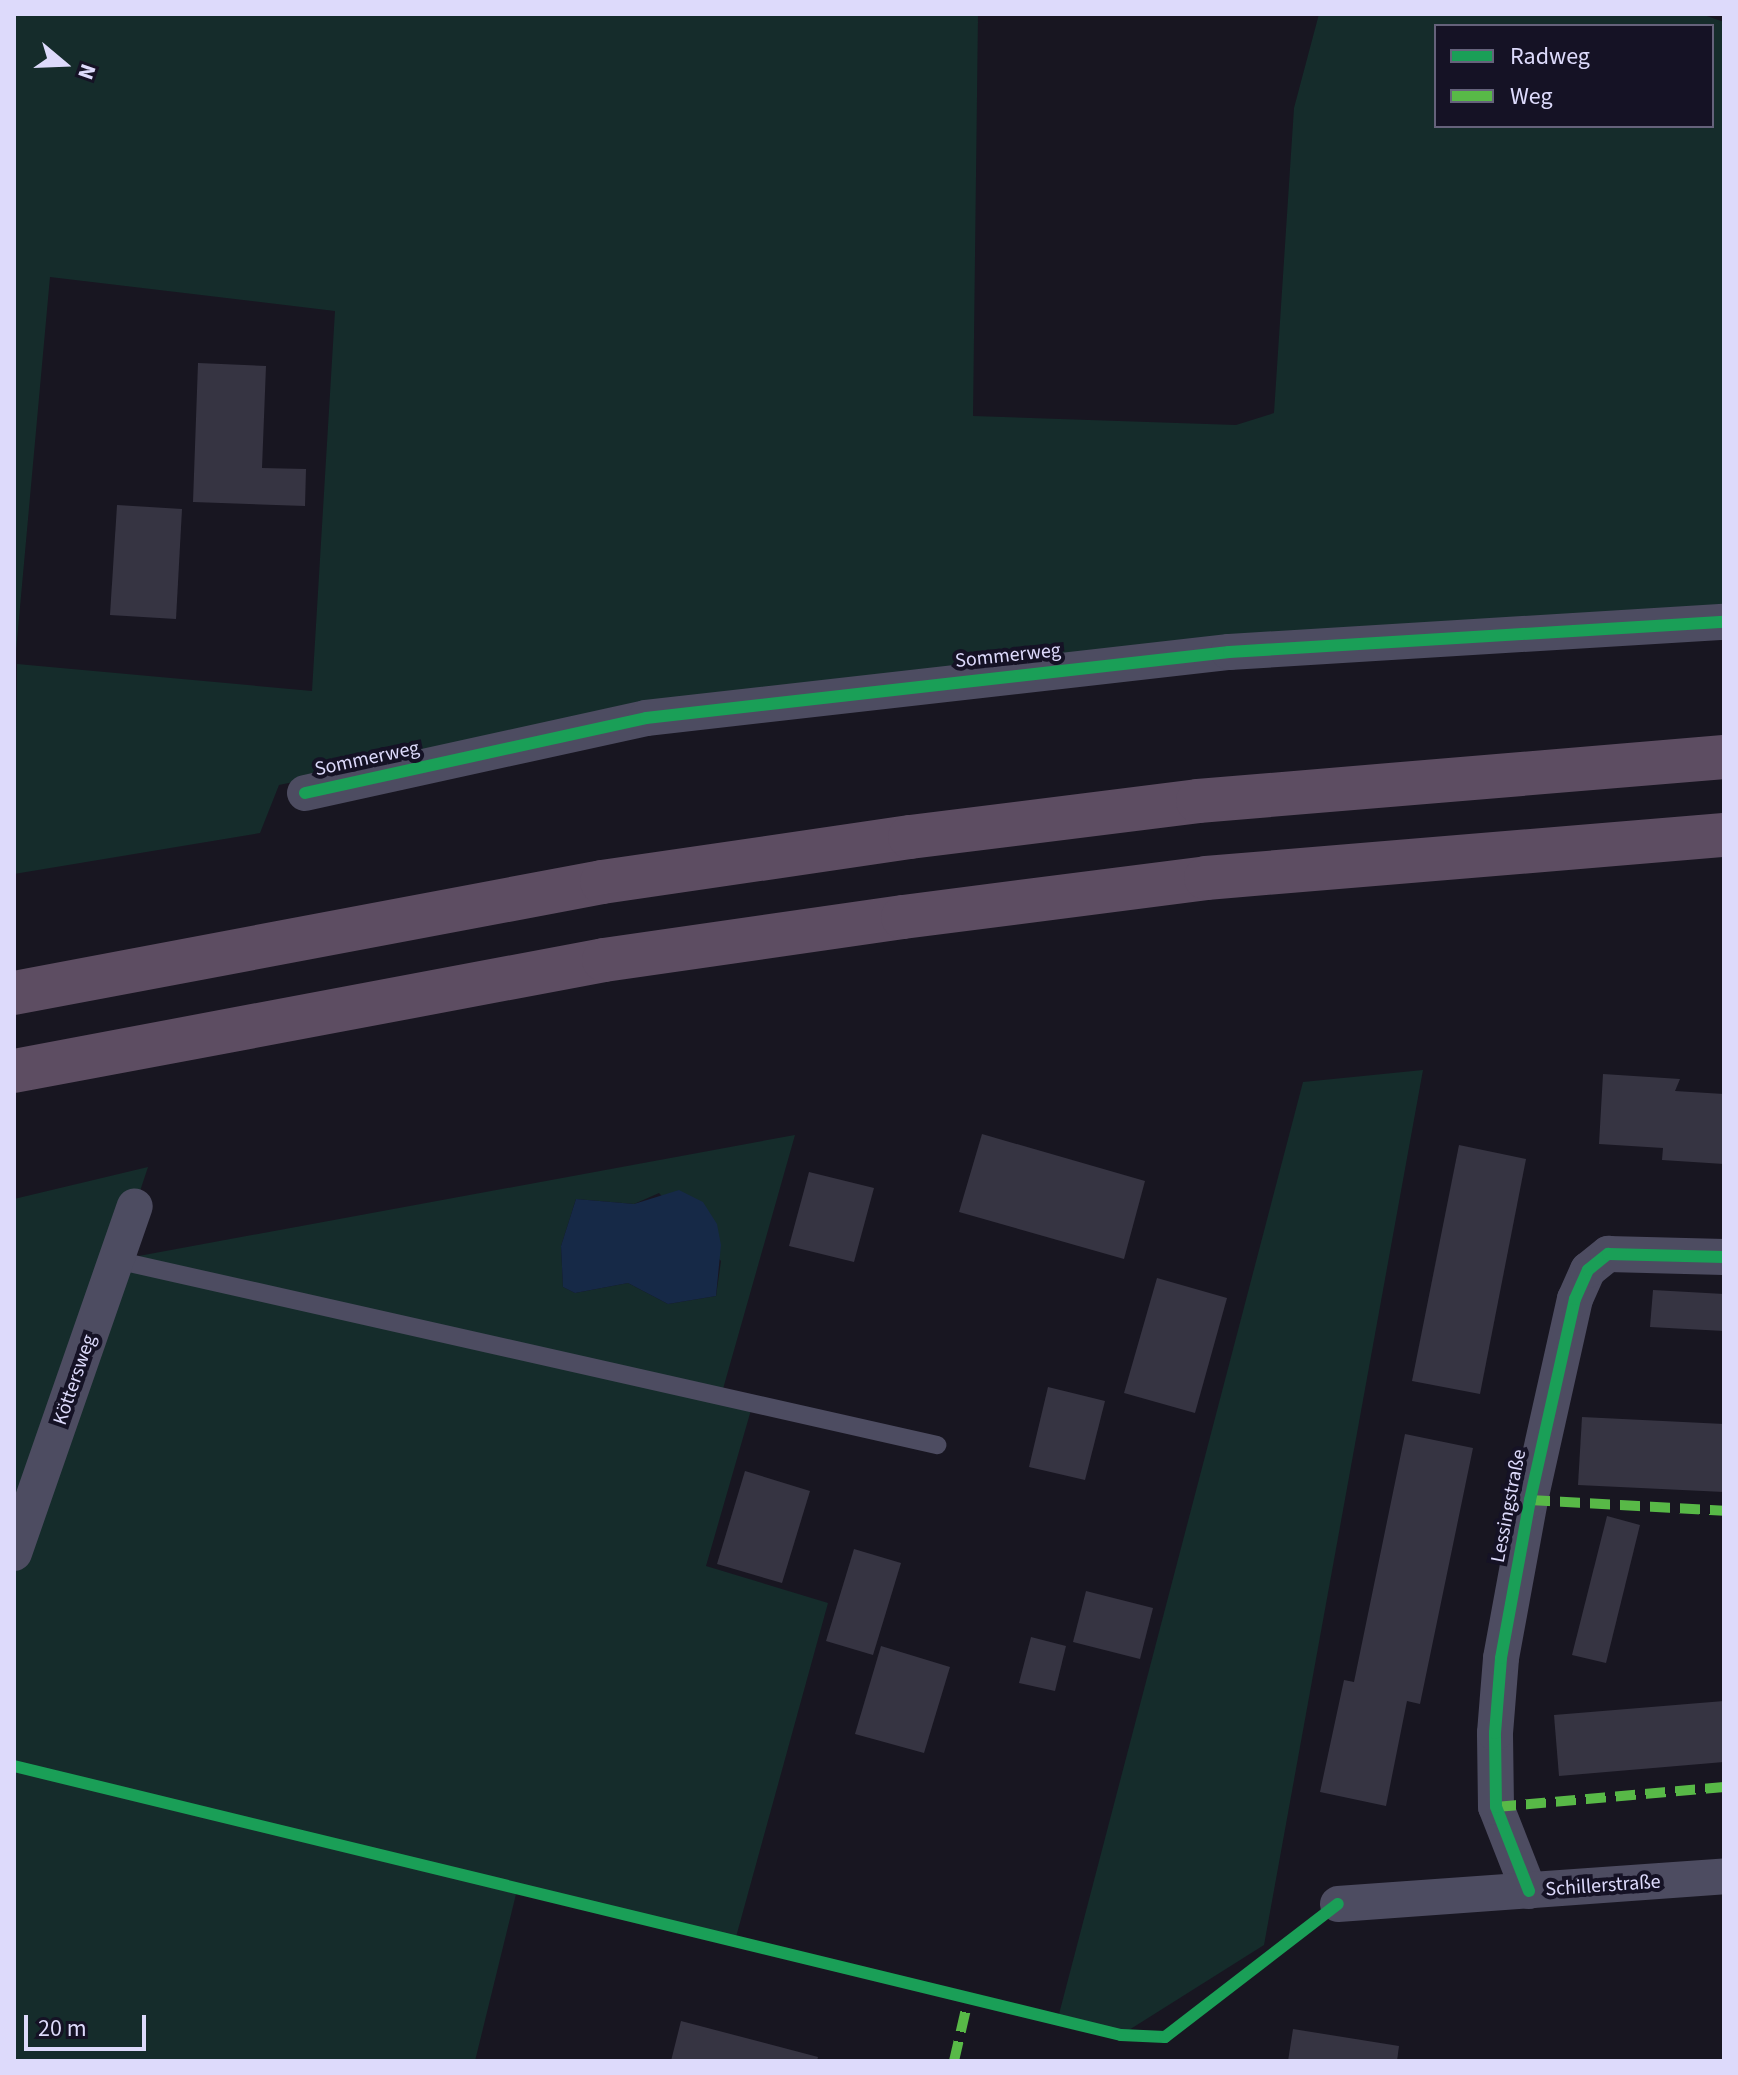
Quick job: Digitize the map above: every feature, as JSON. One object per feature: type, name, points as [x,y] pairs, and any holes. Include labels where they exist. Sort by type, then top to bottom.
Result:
[{"type":"highway","points":[[14,993],[602,882],[910,837],[1214,800],[1724,757]]},
{"type":"highway","points":[[14,1071],[604,960],[903,917],[1221,877],[1724,835]]},
{"type":"street","name":"Sommerweg","points":[[305,793],[646,718],[1229,652],[1724,622]]},
{"type":"street","name":"Köttersweg","points":[[14,1553],[135,1206]]},
{"type":"street","name":"Lessingstraße","points":[[1529,1891],[1496,1807],[1495,1733],[1501,1658],[1530,1500],[1575,1299],[1588,1270],[1608,1254],[1724,1257]]},
{"type":"street","name":"Schillerstraße","points":[[1338,1904],[1724,1876]]},
{"type":"lane","points":[[116,1260],[937,1445]]},
{"type":"green space","points":[[14,14],[978,14],[973,416],[1236,425],[1274,413],[1294,108],[1319,14],[1701,14],[1724,22],[1724,609],[647,709],[279,785],[260,833],[14,874],[17,664],[312,691],[335,311],[50,277],[14,673]]},
{"type":"green space","points":[[1423,1070],[1264,1945],[1121,2035],[1058,2018],[1303,1082]]},
{"type":"green space","points":[[795,1135],[721,1396],[751,1410],[706,1566],[828,1603],[736,1937],[518,1886],[475,2061],[14,2061],[14,1199],[148,1167],[117,1260]],"holes":[[[659,1193],[721,1261],[716,1296],[668,1304],[628,1283],[575,1293],[563,1287],[561,1246],[576,1199],[634,1204]]]},
{"type":"water","points":[[679,1190],[703,1202],[717,1224],[721,1245],[716,1296],[668,1304],[628,1283],[575,1293],[563,1287],[561,1246],[576,1199],[634,1204]]},
{"type":"building","points":[[198,363],[266,366],[262,468],[306,469],[305,506],[193,502]]},
{"type":"building","points":[[117,505],[182,509],[176,619],[110,615]]},
{"type":"building","points":[[1603,1074],[1680,1079],[1675,1091],[1724,1094],[1724,1164],[1662,1160],[1663,1148],[1599,1144]]},
{"type":"building","points":[[982,1134],[1145,1181],[1124,1259],[959,1212]]},
{"type":"building","points":[[1459,1145],[1526,1159],[1480,1394],[1412,1381]]},
{"type":"building","points":[[809,1172],[874,1188],[854,1262],[789,1246]]},
{"type":"building","points":[[1157,1278],[1227,1298],[1195,1413],[1124,1393]]},
{"type":"building","points":[[1653,1290],[1724,1294],[1724,1331],[1650,1327]]},
{"type":"building","points":[[1048,1387],[1105,1401],[1085,1480],[1029,1467]]},
{"type":"building","points":[[1582,1417],[1724,1424],[1724,1492],[1578,1485]]},
{"type":"building","points":[[1405,1434],[1473,1448],[1420,1704],[1407,1701],[1386,1806],[1320,1792],[1344,1680],[1354,1682]]},
{"type":"building","points":[[745,1471],[810,1491],[782,1583],[717,1564]]},
{"type":"building","points":[[1607,1516],[1640,1525],[1606,1663],[1572,1655]]},
{"type":"building","points":[[854,1549],[901,1563],[873,1655],[826,1641]]},
{"type":"building","points":[[1086,1591],[1153,1608],[1140,1659],[1073,1642]]},
{"type":"building","points":[[1031,1637],[1066,1646],[1055,1691],[1019,1683]]},
{"type":"building","points":[[881,1646],[950,1667],[924,1753],[855,1734]]},
{"type":"building","points":[[1724,1701],[1724,1762],[1559,1776],[1554,1715]]},
{"type":"building","points":[[681,2021],[818,2057],[817,2061],[671,2061]]},
{"type":"building","points":[[1293,2029],[1399,2046],[1397,2061],[1288,2061]]},
{"type":"marked path","points":[[1530,1500],[1724,1511]]},
{"type":"marked path","points":[[1496,1807],[1724,1787]]},
{"type":"marked path","points":[[954,2061],[969,1996]]},
{"type":"cycle path","points":[[305,793],[646,718],[1229,652],[1724,622]]},
{"type":"cycle path","points":[[1529,1891],[1496,1807],[1495,1733],[1501,1658],[1530,1500],[1575,1299],[1588,1270],[1608,1254],[1724,1257]]},
{"type":"cycle path","points":[[14,1766],[1121,2035],[1165,2037],[1338,1904]]}]
